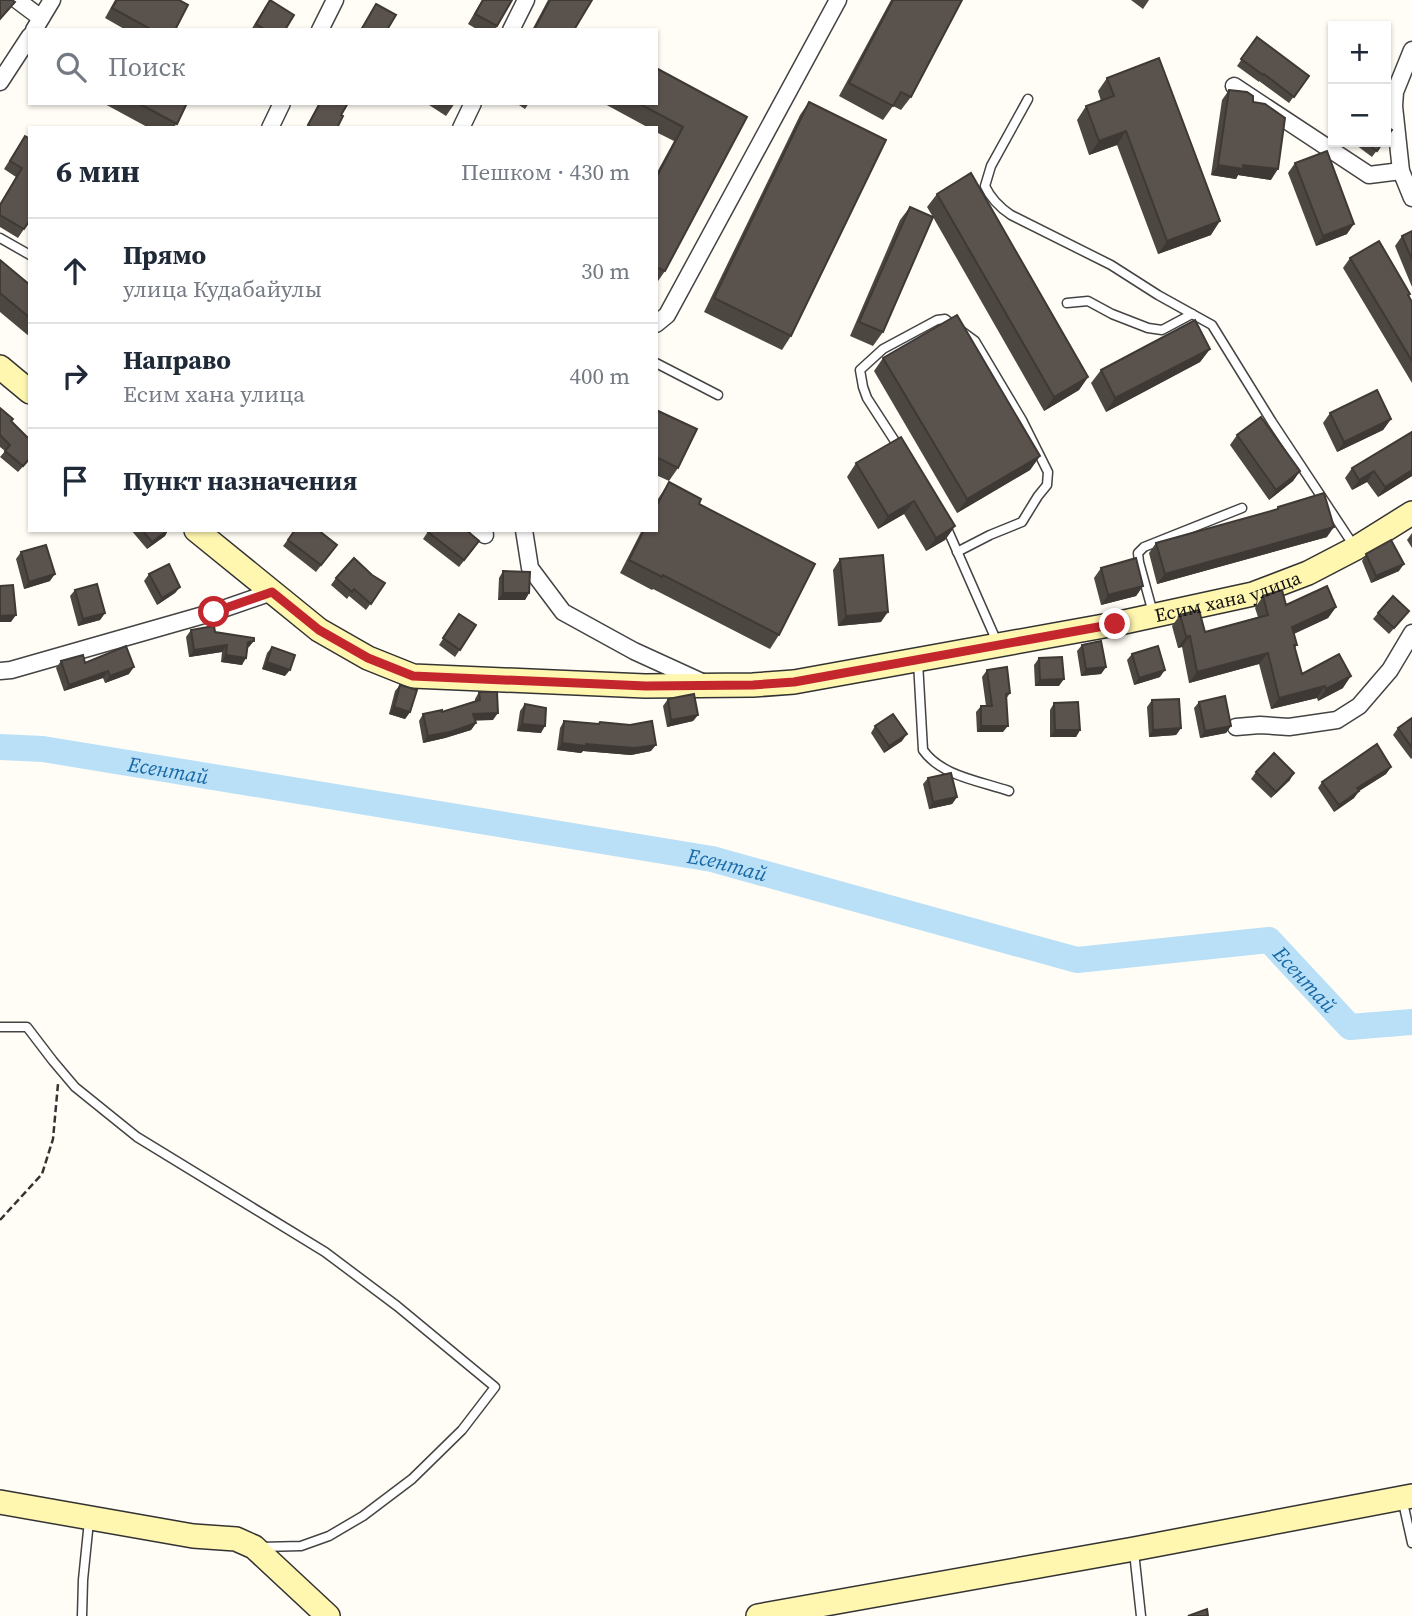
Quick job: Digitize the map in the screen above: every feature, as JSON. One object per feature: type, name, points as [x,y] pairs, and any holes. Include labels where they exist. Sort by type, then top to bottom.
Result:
[{"type":"street","points":[[17,0],[37,24],[52,0]]},
{"type":"street","points":[[321,28],[335,0]]},
{"type":"street","points":[[512,28],[526,0]]},
{"type":"street","points":[[658,322],[667,315],[838,0]]},
{"type":"street","points":[[1,77],[28,39]]},
{"type":"street","points":[[1412,50],[1395,92],[1394,106],[1402,171],[1412,198]]},
{"type":"street","points":[[1234,86],[1369,175],[1402,171]]},
{"type":"street","points":[[271,126],[281,105]]},
{"type":"street","points":[[462,126],[472,105]]},
{"type":"street","points":[[0,367],[28,390]]},
{"type":"street","name":"Есим хана улица","points":[[199,532],[319,630],[368,658],[413,676],[633,686],[753,685],[794,682],[918,660],[1154,616],[1253,594],[1308,573],[1356,548],[1412,513]]},
{"type":"street","points":[[524,532],[530,568],[564,612],[634,651],[709,685]]},
{"type":"street","points":[[0,671],[214,612],[272,592]]},
{"type":"street","points":[[1236,727],[1289,727],[1337,720],[1359,706],[1390,670],[1412,633]]},
{"type":"street","points":[[758,1616],[1407,1497]]},
{"type":"street","points":[[0,1502],[193,1536],[236,1539],[254,1547],[319,1613]]},
{"type":"lane","points":[[1028,99],[991,166],[985,186],[991,199],[1011,215],[1111,265],[1212,325],[1272,422],[1356,548]]},
{"type":"lane","points":[[0,238],[28,254]]},
{"type":"lane","points":[[1067,303],[1088,301],[1112,314],[1148,328],[1162,330],[1192,314]]},
{"type":"lane","points":[[904,454],[867,398],[860,370],[883,349],[937,320],[945,319],[975,341],[1022,419],[1048,472],[1047,485],[1022,522],[957,552]]},
{"type":"lane","points":[[658,364],[718,394]]},
{"type":"lane","points":[[1154,616],[1138,553],[1144,547],[1242,508]]},
{"type":"lane","points":[[941,516],[998,645]]},
{"type":"lane","points":[[918,660],[923,750],[931,761],[952,772],[1009,791]]},
{"type":"lane","points":[[0,1027],[27,1027],[75,1087],[137,1137],[326,1252],[397,1306],[495,1387],[462,1430],[412,1479],[363,1516],[329,1536],[301,1546],[254,1547]]},
{"type":"lane","points":[[1407,1497],[1412,1543]]},
{"type":"lane","points":[[82,1616],[89,1518]]},
{"type":"lane","points":[[1134,1549],[1141,1616]]},
{"type":"path","points":[[0,1220],[42,1174],[53,1139],[58,1082],[52,1061]]},
{"type":"building","points":[[0,0],[15,2],[0,19]]},
{"type":"building","points":[[117,0],[179,0],[188,5],[176,28],[148,28],[112,8]]},
{"type":"building","points":[[270,0],[294,15],[286,28],[263,28],[256,24]]},
{"type":"building","points":[[483,0],[512,0],[497,26],[475,14]]},
{"type":"building","points":[[550,0],[592,0],[575,28],[535,28]]},
{"type":"building","points":[[893,0],[962,0],[911,97],[901,92],[893,106],[849,83]]},
{"type":"building","points":[[376,4],[396,15],[388,28],[362,28]]},
{"type":"building","points":[[1257,37],[1309,76],[1294,97],[1241,59]]},
{"type":"building","points":[[1159,58],[1220,221],[1167,241],[1126,131],[1099,141],[1086,106],[1114,96],[1107,78]]},
{"type":"building","points":[[658,69],[747,117],[665,271],[658,268],[658,174],[683,127],[642,105],[658,105]]},
{"type":"building","points":[[1229,90],[1247,92],[1253,96],[1253,102],[1265,104],[1285,118],[1278,169],[1243,165],[1243,169],[1218,165]]},
{"type":"building","points":[[809,102],[886,140],[791,336],[714,298]]},
{"type":"building","points":[[142,105],[186,105],[177,124]]},
{"type":"building","points":[[319,105],[347,105],[338,126],[308,125]]},
{"type":"building","points":[[25,136],[28,138],[28,223],[24,229],[0,215],[0,205],[22,168],[10,161]]},
{"type":"building","points":[[1327,151],[1354,224],[1323,236],[1295,163]]},
{"type":"building","points":[[971,173],[1088,377],[1054,397],[937,194]]},
{"type":"building","points":[[910,207],[933,217],[883,332],[859,322]]},
{"type":"building","points":[[1412,231],[1412,260],[1402,236]]},
{"type":"building","points":[[1379,241],[1410,294],[1412,361],[1350,258]]},
{"type":"building","points":[[0,260],[28,283],[28,316],[0,293]]},
{"type":"building","points":[[957,315],[1040,456],[967,499],[883,358]]},
{"type":"building","points":[[1195,320],[1210,349],[1115,398],[1101,370]]},
{"type":"building","points":[[1377,390],[1391,419],[1344,442],[1330,413]]},
{"type":"building","points":[[0,408],[28,438],[28,460],[23,466],[5,451],[10,445],[0,435]]},
{"type":"building","points":[[658,411],[697,429],[678,468],[658,458]]},
{"type":"building","points":[[1261,417],[1300,471],[1276,490],[1237,435]]},
{"type":"building","points":[[1412,432],[1412,470],[1385,487],[1374,471],[1359,480],[1352,468]]},
{"type":"building","points":[[901,437],[955,526],[936,538],[914,501],[888,516],[856,463]]},
{"type":"building","points":[[669,482],[701,499],[699,504],[815,564],[779,635],[629,560],[643,532],[658,532],[658,503]]},
{"type":"building","points":[[1324,493],[1334,527],[1165,574],[1156,543],[1278,509]]},
{"type":"building","points":[[144,532],[165,532],[152,542]]},
{"type":"building","points":[[294,532],[321,532],[337,545],[321,565],[288,540]]},
{"type":"building","points":[[428,532],[468,532],[479,541],[464,560]]},
{"type":"building","points":[[1391,540],[1404,564],[1376,576],[1366,554]]},
{"type":"building","points":[[46,545],[55,574],[29,582],[21,552]]},
{"type":"building","points":[[883,555],[888,612],[846,616],[840,559]]},
{"type":"building","points":[[354,558],[385,583],[371,604],[336,578]]},
{"type":"building","points":[[1136,558],[1143,586],[1108,595],[1101,568]]},
{"type":"building","points":[[169,564],[180,587],[162,598],[149,574]]},
{"type":"building","points":[[503,571],[530,572],[529,593],[503,593]]},
{"type":"building","points":[[97,584],[105,613],[83,619],[75,590]]},
{"type":"building","points":[[13,585],[16,615],[0,616],[0,586]]},
{"type":"building","points":[[1327,586],[1336,607],[1292,627],[1297,645],[1294,645],[1302,674],[1339,654],[1351,676],[1326,689],[1325,686],[1279,698],[1268,653],[1197,672],[1190,636],[1186,636],[1180,615],[1199,610],[1205,632],[1268,615],[1263,596],[1282,590],[1286,605]]},
{"type":"building","points":[[1393,596],[1409,611],[1394,628],[1378,613]]},
{"type":"building","points":[[459,614],[476,625],[460,650],[443,638]]},
{"type":"building","points":[[214,626],[215,632],[254,638],[254,641],[248,642],[246,658],[226,655],[227,645],[194,650],[191,630]]},
{"type":"building","points":[[1101,641],[1106,667],[1086,669],[1082,645]]},
{"type":"building","points":[[126,646],[134,667],[110,676],[108,671],[69,685],[61,661],[83,655],[85,663]]},
{"type":"building","points":[[1158,646],[1165,670],[1139,678],[1132,654]]},
{"type":"building","points":[[272,647],[295,655],[290,670],[267,662]]},
{"type":"building","points":[[1062,657],[1064,679],[1040,680],[1039,658]]},
{"type":"building","points":[[1007,667],[1010,693],[1006,694],[1008,726],[981,726],[981,706],[992,706],[987,670]]},
{"type":"building","points":[[400,685],[417,690],[410,712],[394,707]]},
{"type":"building","points":[[479,692],[497,692],[498,713],[473,714],[476,723],[428,736],[423,714],[442,712],[480,700]]},
{"type":"building","points":[[694,694],[698,715],[671,720],[668,699]]},
{"type":"building","points":[[1225,696],[1231,726],[1205,731],[1199,702]]},
{"type":"building","points":[[1179,699],[1181,728],[1153,730],[1152,700]]},
{"type":"building","points":[[1078,702],[1080,730],[1055,730],[1054,703]]},
{"type":"building","points":[[525,704],[546,708],[545,726],[522,724]]},
{"type":"building","points":[[893,714],[907,734],[889,746],[875,726]]},
{"type":"building","points":[[1412,718],[1412,748],[1398,728]]},
{"type":"building","points":[[564,721],[630,725],[652,721],[656,745],[635,748],[562,743]]},
{"type":"building","points":[[1377,744],[1391,767],[1357,788],[1359,791],[1339,805],[1322,782]]},
{"type":"building","points":[[1274,753],[1294,773],[1276,792],[1256,772]]},
{"type":"building","points":[[951,773],[957,797],[933,802],[928,778]]},
{"type":"building","points":[[1207,1609],[1208,1616],[1188,1616]]},
{"type":"waterway","name":"Есентай","points":[[0,747],[43,749],[712,859],[1077,960],[1269,940],[1350,1027],[1412,1022]]},
{"type":"route","points":[[214,612],[272,592],[319,630],[368,658],[413,676],[646,686],[794,682],[1115,624]]}]
